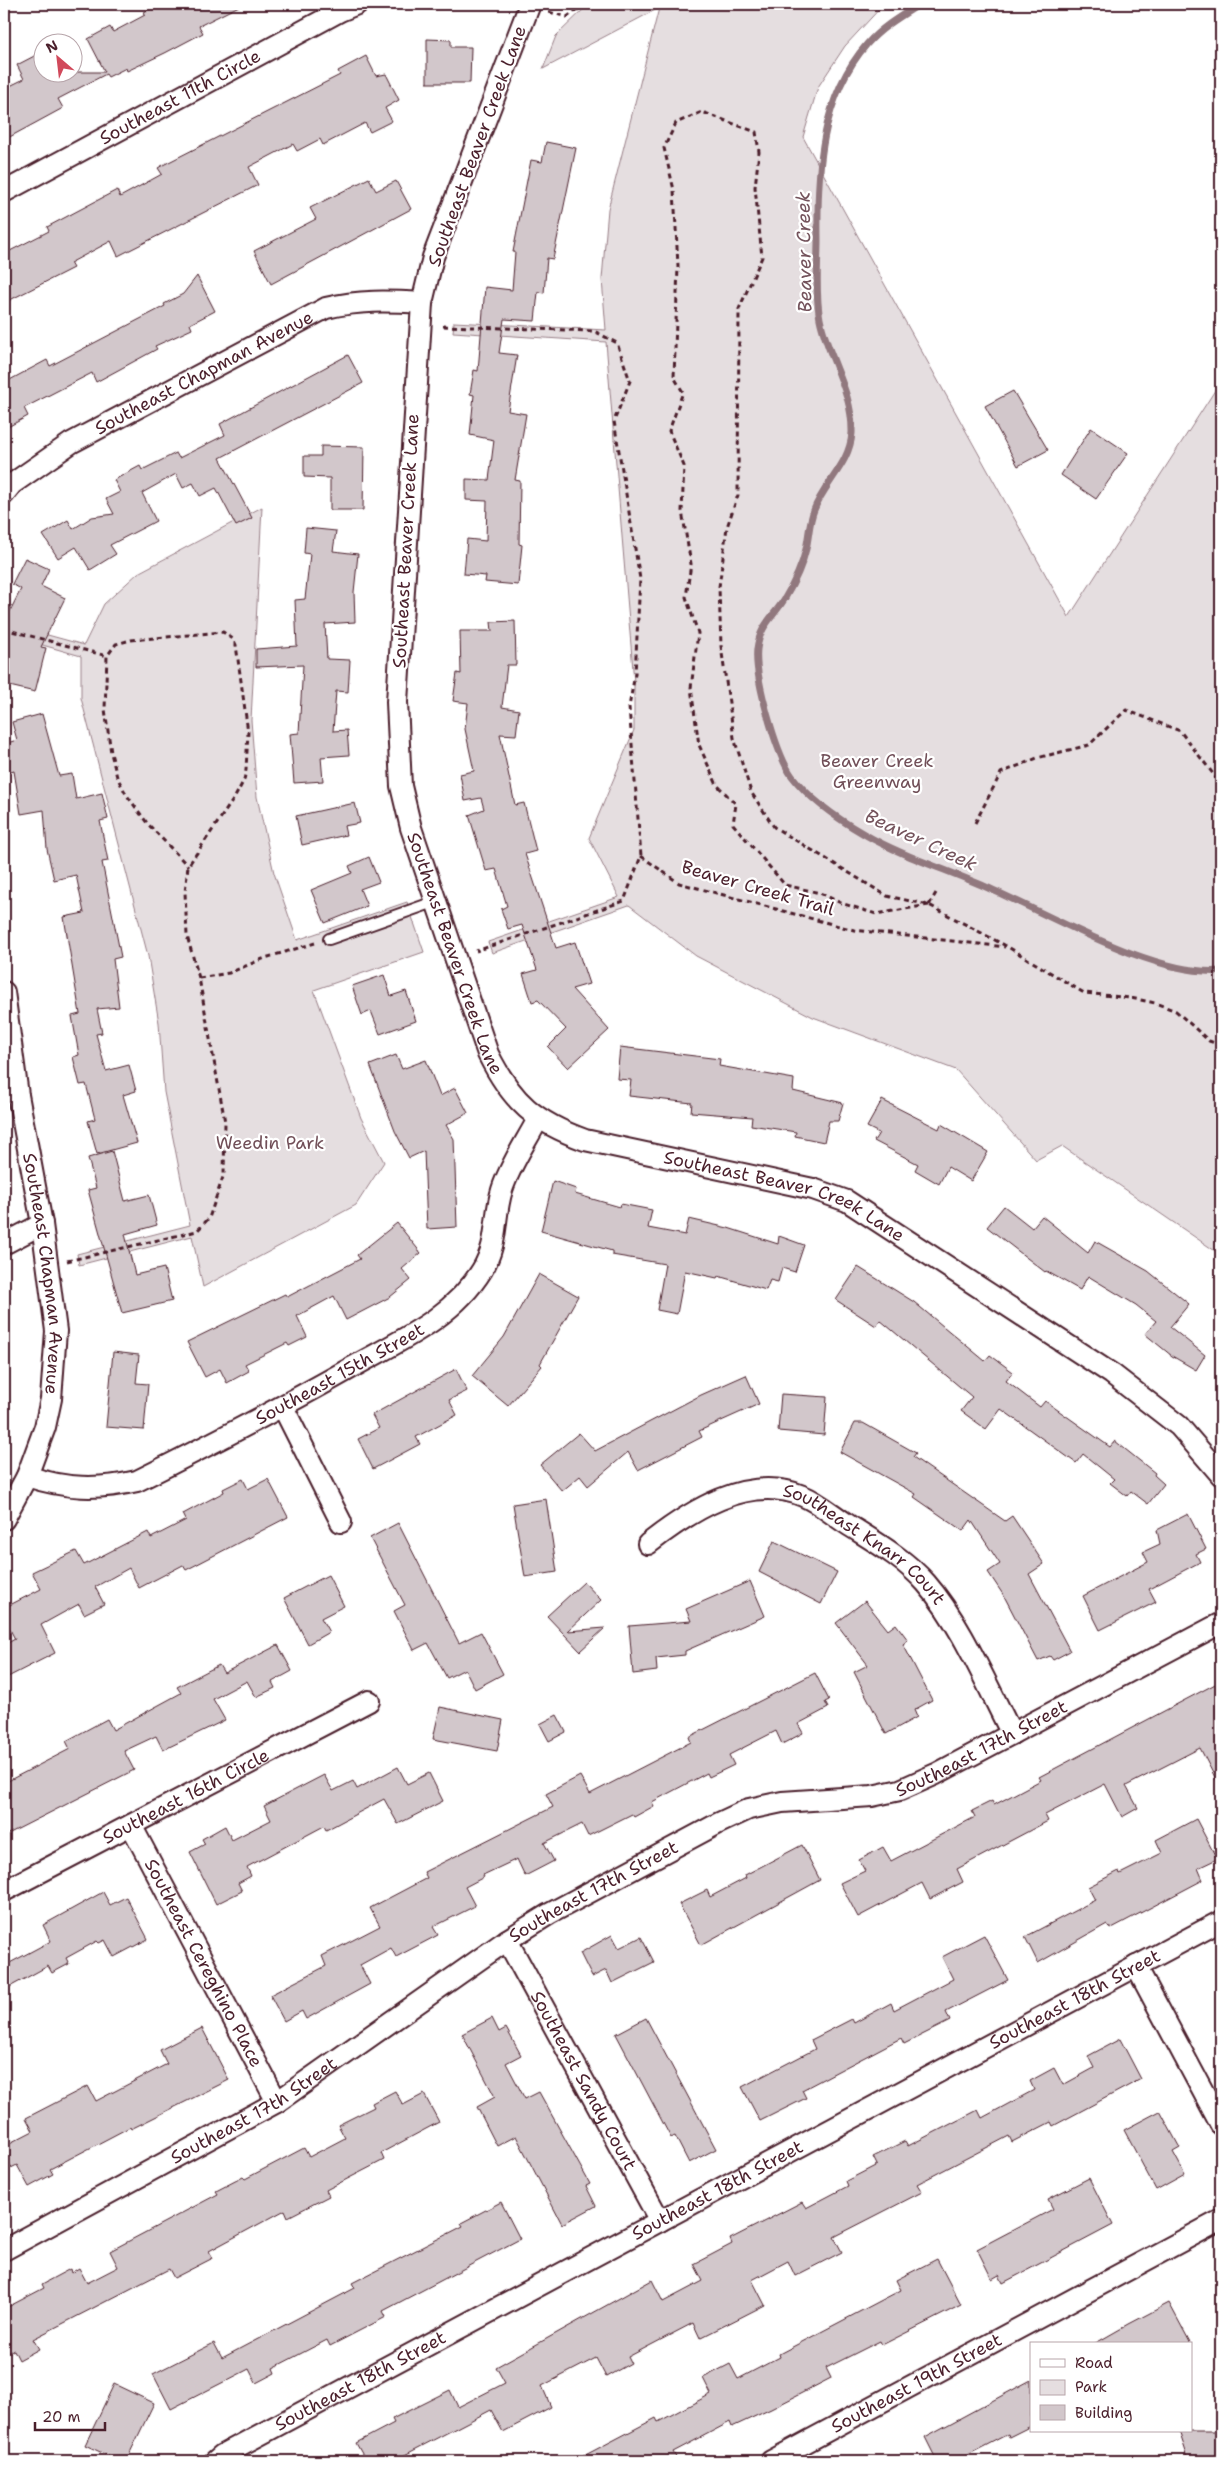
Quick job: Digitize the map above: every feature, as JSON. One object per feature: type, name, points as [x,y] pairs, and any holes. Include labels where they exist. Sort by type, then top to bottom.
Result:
[{"type":"street","name":"Southeast 11th Circle","points":[[4,192],[340,11],[357,4]]},
{"type":"street","name":"Southeast Beaver Creek Lane","points":[[525,5],[434,257],[422,303],[419,325],[401,617],[398,739],[401,786],[410,828],[437,901],[488,1054],[499,1077],[515,1098],[538,1119],[585,1140],[813,1189],[847,1201],[1112,1374],[1180,1426],[1221,1475]]},
{"type":"street","name":"Southeast Chapman Avenue","points":[[4,494],[12,484],[72,443],[326,308],[351,302],[377,300],[422,303]]},
{"type":"street","name":"Southeast Chapman Avenue","points":[[4,992],[18,1096],[42,1224],[56,1331],[54,1369],[45,1427],[27,1476],[4,1518]]},
{"type":"street","name":"Southeast 15th Street","points":[[27,1476],[52,1485],[79,1488],[110,1487],[137,1481],[283,1407],[420,1331],[444,1313],[465,1293],[482,1270],[494,1243],[502,1190],[538,1119]]},
{"type":"street","points":[[4,1244],[42,1224]]},
{"type":"street","points":[[283,1407],[341,1522]]},
{"type":"street","name":"Southeast Knarr Court","points":[[648,1544],[681,1518],[718,1499],[769,1489],[802,1496],[897,1556],[925,1582],[947,1610],[1012,1734]]},
{"type":"street","name":"Southeast 17th Street","points":[[4,2250],[277,2102],[507,1940],[549,1914],[718,1823],[749,1809],[782,1802],[872,1796],[900,1790],[936,1774],[1221,1623]]},
{"type":"street","name":"Southeast 16th Circle","points":[[4,1891],[368,1701]]},
{"type":"street","name":"Southeast Cereghino Place","points":[[131,1825],[277,2102]]},
{"type":"street","name":"Southeast 18th Street","points":[[215,2461],[231,2450],[1221,1921]]},
{"type":"street","name":"Southeast Sandy Court","points":[[507,1940],[660,2222]]},
{"type":"street","points":[[1136,1966],[1221,2125]]},
{"type":"street","name":"Southeast 19th Street","points":[[771,2461],[1221,2220]]},
{"type":"lane","points":[[329,939],[437,901]]},
{"type":"path","points":[[525,5],[567,17],[586,4]]},
{"type":"path","points":[[929,905],[876,914],[841,903],[820,893],[785,885],[733,824],[736,804],[717,785],[699,745],[691,688],[698,633],[686,598],[691,564],[682,511],[684,466],[668,431],[683,392],[674,377],[678,266],[674,190],[664,148],[676,123],[702,112],[756,132],[759,152],[755,187],[762,258],[739,309],[738,496],[727,527],[719,587],[721,646],[734,738],[751,792],[774,827],[887,896],[929,905],[1008,947],[1084,993],[1155,1002],[1176,1011],[1209,1041],[1221,1045]]},
{"type":"path","points":[[419,325],[594,331],[617,343],[630,381],[614,421],[640,579],[635,674],[629,707],[642,856],[624,901],[484,950],[455,956]]},
{"type":"path","points":[[4,629],[107,656]]},
{"type":"path","points":[[47,1265],[192,1234],[202,1227],[209,1218],[224,1174],[225,1122],[199,978],[187,936],[185,914],[188,866],[235,797],[244,780],[246,770],[248,732],[235,641],[227,634],[218,632],[131,640],[116,644],[107,656],[105,709],[111,753],[117,777],[146,823],[188,866]]},
{"type":"path","points":[[975,823],[1001,774],[1036,758],[1089,745],[1126,710],[1180,731],[1221,784]]},
{"type":"path","name":"Beaver Creek Trail","points":[[642,856],[679,883],[854,930],[1008,947]]},
{"type":"path","points":[[929,905],[936,893]]},
{"type":"path","points":[[199,978],[229,973],[265,958],[329,939]]},
{"type":"green space","name":"Beaver Creek Greenway","points":[[589,4],[884,4],[845,46],[818,87],[803,137],[1069,617],[1221,381],[1221,1255],[1062,1146],[1036,1160],[956,1070],[813,1017],[696,956],[629,905],[492,953],[488,942],[619,897],[589,838],[634,730],[634,682],[606,342],[453,332],[454,322],[606,330],[602,279],[608,209],[659,8],[543,69],[556,36]]},
{"type":"green space","name":"Weedin Park","points":[[262,507],[251,720],[257,797],[274,873],[297,940],[407,902],[424,952],[314,990],[361,1118],[384,1162],[356,1205],[203,1287],[192,1236],[79,1265],[77,1254],[190,1225],[164,1092],[159,1023],[148,956],[81,698],[81,656],[4,634],[4,623],[84,645],[104,604],[138,573]]},
{"type":"building","points":[[159,4],[243,4],[199,26],[203,33],[165,53],[127,71],[126,68],[108,77],[106,74],[58,99],[63,108],[4,140],[4,89],[24,79],[17,65],[32,57],[32,82],[82,82],[82,72],[105,72],[88,39],[110,27],[113,32],[145,15],[144,12]]},
{"type":"building","points":[[427,39],[451,40],[451,47],[471,47],[470,83],[427,83]]},
{"type":"building","points":[[366,56],[376,76],[386,74],[399,100],[385,108],[392,121],[370,132],[365,123],[323,145],[320,139],[297,151],[293,144],[249,167],[258,185],[118,256],[111,241],[70,263],[73,268],[4,303],[4,254],[49,231],[47,227],[117,190],[120,197],[162,174],[158,168],[163,165],[340,75],[338,71]]},
{"type":"building","points":[[546,142],[576,148],[553,259],[547,258],[544,293],[538,292],[535,321],[504,319],[499,353],[517,355],[508,411],[526,414],[515,480],[520,481],[519,544],[522,545],[518,585],[485,582],[486,576],[464,574],[467,539],[486,541],[487,501],[466,500],[466,479],[489,480],[494,440],[470,435],[474,395],[470,394],[474,370],[478,371],[485,287],[512,290],[515,252],[513,252],[531,160],[542,162]]},
{"type":"building","points":[[369,178],[376,191],[396,181],[411,209],[271,284],[254,251],[316,219],[310,208]]},
{"type":"building","points":[[197,276],[215,311],[190,324],[192,329],[155,346],[157,349],[96,382],[92,373],[24,408],[28,416],[4,429],[4,383],[47,360],[50,366],[165,306],[164,304],[183,294]]},
{"type":"building","points":[[348,355],[363,383],[220,458],[252,518],[236,526],[216,488],[200,496],[193,483],[183,488],[176,474],[142,493],[156,521],[110,545],[116,554],[90,570],[76,547],[58,558],[43,535],[68,520],[73,529],[92,517],[114,514],[106,499],[120,492],[114,480],[140,466],[142,470],[176,453],[179,458],[225,435],[220,424]]},
{"type":"building","points":[[1013,391],[1048,450],[1018,466],[985,406]]},
{"type":"building","points":[[1091,428],[1128,453],[1096,499],[1061,475]]},
{"type":"building","points":[[321,446],[364,447],[363,510],[330,510],[330,478],[304,477],[304,456],[321,456]]},
{"type":"building","points":[[306,528],[336,531],[333,551],[358,554],[354,592],[355,622],[325,624],[327,659],[350,660],[348,692],[336,691],[333,731],[347,730],[349,755],[321,757],[323,781],[294,783],[290,734],[299,733],[303,665],[256,667],[256,649],[297,646],[295,600],[305,599],[310,554],[304,553]]},
{"type":"building","points":[[25,558],[49,569],[41,586],[65,598],[41,647],[46,648],[35,692],[5,685],[8,671],[4,670],[4,623],[21,589],[12,584]]},
{"type":"building","points":[[515,621],[516,665],[507,665],[502,707],[519,710],[516,735],[500,734],[515,805],[524,803],[536,851],[525,854],[556,948],[575,942],[589,984],[572,989],[609,1030],[568,1068],[548,1047],[566,1029],[538,1000],[532,1002],[523,974],[537,970],[522,925],[508,929],[501,909],[507,906],[496,869],[486,871],[469,815],[484,809],[481,798],[465,801],[460,774],[474,771],[465,729],[468,703],[453,701],[457,673],[461,674],[460,631],[492,631],[491,622]]},
{"type":"building","points":[[42,714],[59,776],[72,774],[76,799],[102,793],[108,819],[100,821],[108,861],[102,862],[121,957],[113,959],[119,1007],[97,1009],[102,1033],[96,1034],[106,1071],[129,1065],[136,1091],[123,1095],[137,1143],[97,1154],[88,1121],[95,1119],[86,1084],[80,1085],[73,1057],[79,1055],[72,1016],[80,1014],[64,917],[84,913],[76,875],[54,880],[47,849],[44,810],[21,814],[14,771],[4,774],[4,744],[17,740],[12,722]]},
{"type":"building","points":[[355,803],[360,823],[344,826],[346,835],[302,845],[296,816]]},
{"type":"building","points":[[369,857],[379,882],[360,889],[367,906],[325,923],[311,890],[352,873],[349,866]]},
{"type":"building","points":[[384,975],[391,996],[406,991],[416,1021],[380,1034],[371,1011],[362,1015],[352,986]]},
{"type":"building","points":[[620,1047],[720,1059],[719,1066],[794,1079],[793,1091],[843,1103],[838,1121],[829,1121],[824,1142],[795,1136],[796,1132],[751,1125],[752,1117],[691,1112],[692,1103],[629,1096],[631,1080],[617,1079]]},
{"type":"building","points":[[396,1055],[402,1069],[426,1060],[440,1096],[455,1088],[468,1113],[446,1125],[454,1139],[457,1227],[427,1229],[424,1151],[409,1158],[395,1131],[370,1065]]},
{"type":"building","points":[[882,1100],[939,1129],[941,1124],[988,1152],[971,1181],[948,1167],[939,1184],[915,1170],[918,1164],[874,1141],[879,1133],[867,1127]]},
{"type":"building","points":[[112,1151],[125,1201],[149,1195],[157,1225],[125,1234],[135,1275],[164,1268],[172,1301],[122,1313],[88,1190],[96,1188],[88,1158]]},
{"type":"building","points":[[553,1181],[576,1189],[575,1194],[620,1207],[621,1204],[652,1210],[648,1228],[685,1235],[689,1219],[728,1228],[778,1244],[779,1236],[804,1245],[795,1272],[782,1268],[778,1282],[770,1280],[766,1290],[718,1276],[717,1278],[685,1271],[677,1314],[657,1310],[665,1264],[612,1255],[612,1251],[541,1231]]},
{"type":"building","points":[[1004,1206],[1032,1228],[1042,1216],[1088,1253],[1095,1241],[1148,1271],[1189,1304],[1170,1327],[1205,1355],[1196,1370],[1172,1356],[1145,1334],[1156,1321],[1136,1305],[1088,1276],[1080,1290],[1045,1272],[987,1227]]},
{"type":"building","points":[[397,1223],[421,1253],[402,1269],[411,1280],[390,1297],[346,1320],[334,1296],[297,1316],[307,1337],[289,1346],[287,1343],[245,1364],[249,1371],[227,1383],[220,1369],[205,1377],[187,1342],[285,1294],[287,1297],[360,1259],[357,1255]]},
{"type":"building","points":[[858,1267],[914,1302],[985,1361],[990,1355],[1013,1372],[1006,1381],[1040,1407],[1045,1401],[1110,1447],[1115,1441],[1155,1473],[1154,1475],[1164,1484],[1148,1504],[1131,1491],[1127,1496],[1110,1483],[1114,1479],[1083,1454],[1076,1463],[1001,1409],[986,1429],[961,1411],[972,1397],[880,1320],[876,1326],[836,1300]]},
{"type":"building","points":[[539,1274],[578,1296],[540,1364],[542,1366],[508,1406],[472,1376],[504,1337]]},
{"type":"building","points":[[113,1352],[139,1355],[136,1383],[148,1384],[144,1430],[106,1427]]},
{"type":"building","points":[[456,1369],[467,1391],[449,1400],[457,1415],[416,1437],[420,1444],[373,1469],[358,1439],[379,1428],[372,1415]]},
{"type":"building","points":[[746,1375],[759,1404],[699,1431],[702,1437],[638,1470],[628,1452],[588,1486],[580,1476],[562,1491],[540,1465],[579,1433],[595,1451],[701,1395]]},
{"type":"building","points":[[781,1394],[827,1397],[824,1435],[778,1431]]},
{"type":"building","points":[[855,1423],[863,1423],[916,1453],[913,1457],[1005,1521],[1012,1516],[1044,1564],[1029,1574],[1070,1651],[1053,1660],[1050,1656],[1038,1661],[1004,1596],[988,1572],[1000,1564],[971,1520],[963,1531],[914,1497],[916,1494],[840,1452]]},
{"type":"building","points":[[243,1479],[248,1489],[268,1479],[288,1517],[186,1570],[183,1565],[139,1588],[129,1568],[95,1587],[104,1604],[84,1614],[79,1604],[41,1625],[55,1653],[4,1679],[4,1645],[15,1639],[4,1618],[4,1608],[41,1589],[32,1572],[76,1551],[84,1565],[148,1532],[151,1538],[186,1520],[183,1514],[224,1492],[223,1489]]},
{"type":"building","points":[[546,1499],[557,1572],[525,1577],[513,1504]]},
{"type":"building","points":[[1188,1514],[1206,1549],[1196,1554],[1200,1562],[1149,1589],[1156,1602],[1100,1630],[1083,1596],[1148,1562],[1143,1552],[1160,1544],[1157,1530]]},
{"type":"building","points":[[398,1523],[459,1643],[481,1632],[503,1674],[475,1689],[465,1669],[447,1678],[428,1643],[414,1650],[394,1611],[405,1605],[370,1538]]},
{"type":"building","points":[[774,1541],[837,1572],[821,1604],[759,1572]]},
{"type":"building","points":[[328,1575],[344,1606],[321,1618],[329,1632],[308,1644],[284,1598]]},
{"type":"building","points":[[750,1581],[765,1616],[685,1651],[685,1655],[656,1658],[657,1671],[633,1674],[629,1626],[691,1621],[686,1609]]},
{"type":"building","points":[[584,1582],[601,1600],[568,1631],[605,1628],[580,1651],[547,1616]]},
{"type":"building","points":[[865,1601],[888,1630],[896,1624],[908,1640],[903,1644],[932,1700],[914,1710],[917,1717],[886,1734],[854,1672],[868,1665],[836,1623]]},
{"type":"building","points":[[278,1645],[292,1671],[272,1682],[275,1688],[256,1697],[247,1681],[213,1699],[225,1720],[163,1750],[156,1736],[124,1751],[134,1770],[4,1836],[4,1783],[70,1749],[66,1741],[107,1719],[113,1730],[181,1693],[177,1687],[219,1665],[224,1673]]},
{"type":"building","points":[[815,1673],[829,1700],[825,1702],[828,1708],[798,1724],[803,1733],[782,1744],[776,1731],[729,1755],[734,1765],[709,1777],[707,1773],[652,1802],[654,1806],[634,1817],[632,1814],[588,1836],[582,1824],[544,1843],[554,1861],[525,1876],[517,1859],[483,1875],[484,1877],[465,1887],[475,1906],[433,1927],[438,1935],[396,1957],[391,1948],[360,1965],[370,1984],[306,2019],[302,2011],[284,2021],[270,1995],[326,1966],[322,1956],[380,1926],[370,1908],[427,1878],[424,1872],[553,1807],[546,1794],[580,1776],[590,1794],[691,1742],[689,1737]]},
{"type":"building","points":[[1221,1681],[1221,1789],[1200,1748],[1126,1786],[1138,1808],[1122,1817],[1105,1784],[1045,1815],[1048,1821],[957,1869],[963,1882],[930,1899],[922,1883],[858,1917],[840,1883],[865,1871],[859,1860],[883,1847],[891,1861],[975,1817],[972,1811],[992,1801],[994,1805],[1041,1780],[1039,1777]]},
{"type":"building","points":[[440,1707],[503,1720],[497,1751],[433,1739]]},
{"type":"building","points":[[557,1715],[566,1732],[549,1741],[540,1724]]},
{"type":"building","points":[[398,1767],[407,1784],[429,1773],[443,1801],[398,1824],[384,1799],[326,1830],[324,1826],[247,1867],[251,1876],[238,1883],[242,1891],[216,1904],[190,1852],[205,1844],[202,1839],[225,1826],[232,1840],[271,1820],[264,1806],[324,1775],[333,1791],[353,1781],[357,1789]]},
{"type":"building","points":[[1196,1819],[1217,1859],[1198,1868],[1203,1880],[1110,1929],[1107,1924],[1038,1963],[1025,1937],[1095,1900],[1088,1887],[1119,1871],[1120,1874],[1162,1853],[1156,1840]]},
{"type":"building","points":[[802,1845],[820,1880],[701,1945],[679,1904],[707,1890],[710,1897],[746,1878],[745,1875]]},
{"type":"building","points":[[103,1892],[110,1905],[126,1897],[148,1939],[114,1957],[105,1940],[99,1943],[97,1941],[66,1958],[69,1964],[52,1973],[48,1966],[4,1990],[4,1966],[51,1941],[43,1925]]},
{"type":"building","points":[[612,1935],[619,1948],[641,1937],[654,1962],[612,1983],[606,1970],[592,1977],[580,1953]]},
{"type":"building","points":[[984,1935],[1008,1980],[946,2012],[950,2021],[904,2044],[901,2038],[802,2090],[806,2098],[760,2121],[742,2087],[815,2049],[811,2040],[852,2019],[854,2023],[891,2003],[894,2010],[953,1979],[942,1957]]},
{"type":"building","points":[[492,2018],[499,2032],[506,2028],[521,2055],[506,2063],[525,2099],[539,2092],[590,2184],[586,2186],[596,2206],[562,2224],[516,2136],[497,2146],[477,2107],[495,2097],[462,2034]]},
{"type":"building","points":[[646,2018],[716,2149],[689,2163],[675,2136],[671,2138],[616,2034]]},
{"type":"building","points":[[202,2028],[229,2080],[131,2129],[130,2127],[50,2169],[53,2174],[29,2187],[17,2165],[11,2168],[4,2153],[4,2146],[33,2131],[26,2118],[88,2086],[96,2101],[167,2064],[160,2050]]},
{"type":"building","points":[[1120,2039],[1141,2079],[1053,2126],[1051,2122],[1012,2142],[1009,2136],[917,2184],[922,2192],[834,2237],[842,2252],[795,2276],[788,2261],[752,2280],[765,2305],[700,2338],[693,2323],[628,2357],[631,2363],[606,2377],[596,2358],[542,2386],[551,2407],[503,2432],[491,2410],[393,2461],[366,2461],[356,2443],[394,2423],[392,2419],[450,2390],[458,2407],[505,2383],[496,2367],[652,2280],[663,2302],[703,2281],[694,2264],[732,2244],[730,2239],[802,2202],[806,2208],[848,2186],[846,2181],[877,2165],[873,2157],[905,2141],[908,2146],[978,2110],[982,2118],[1034,2090],[1030,2081],[1054,2068],[1063,2085],[1094,2068],[1088,2056]]},
{"type":"building","points":[[395,2091],[403,2105],[424,2094],[439,2122],[381,2153],[384,2160],[326,2190],[329,2196],[288,2217],[285,2210],[209,2251],[213,2258],[174,2278],[169,2269],[33,2339],[39,2349],[19,2360],[14,2350],[4,2355],[4,2309],[44,2288],[42,2284],[70,2269],[71,2273],[79,2268],[87,2283],[118,2267],[110,2251],[218,2194],[216,2191],[243,2177],[245,2179],[304,2148],[309,2157],[345,2138],[338,2125],[374,2107],[372,2103]]},
{"type":"building","points":[[1160,2111],[1180,2148],[1173,2152],[1185,2174],[1156,2190],[1124,2130]]},
{"type":"building","points":[[1089,2178],[1113,2225],[1003,2283],[999,2275],[992,2279],[977,2249],[1053,2209],[1048,2199]]},
{"type":"building","points":[[501,2202],[520,2239],[383,2311],[386,2317],[330,2346],[327,2340],[273,2368],[275,2373],[256,2383],[249,2369],[171,2409],[153,2374],[214,2343],[222,2358],[355,2288],[352,2283],[463,2226],[461,2223]]},
{"type":"building","points":[[937,2259],[961,2305],[882,2345],[880,2341],[826,2368],[831,2378],[732,2427],[730,2422],[673,2452],[678,2461],[574,2461],[656,2418],[658,2422],[711,2394],[703,2378],[730,2364],[738,2379],[780,2357],[779,2354],[901,2290],[896,2280]]},
{"type":"building","points":[[1169,2303],[1190,2342],[1098,2342]]},
{"type":"building","points":[[1030,2381],[1030,2426],[1009,2437],[1008,2434],[956,2461],[937,2461],[925,2437]]},
{"type":"building","points":[[114,2384],[154,2403],[126,2461],[120,2461],[85,2445]]},
{"type":"building","points":[[1221,2431],[1221,2461],[1189,2461],[1179,2432]]},
{"type":"waterway","name":"Beaver Creek","points":[[920,4],[879,32],[851,65],[839,88],[824,137],[819,188],[818,309],[824,333],[849,403],[852,433],[847,454],[818,500],[814,510],[806,549],[792,586],[761,633],[757,649],[757,661],[767,714],[779,751],[799,785],[835,815],[878,842],[986,887],[1070,927],[1134,954],[1165,964],[1194,970],[1221,971]]}]
